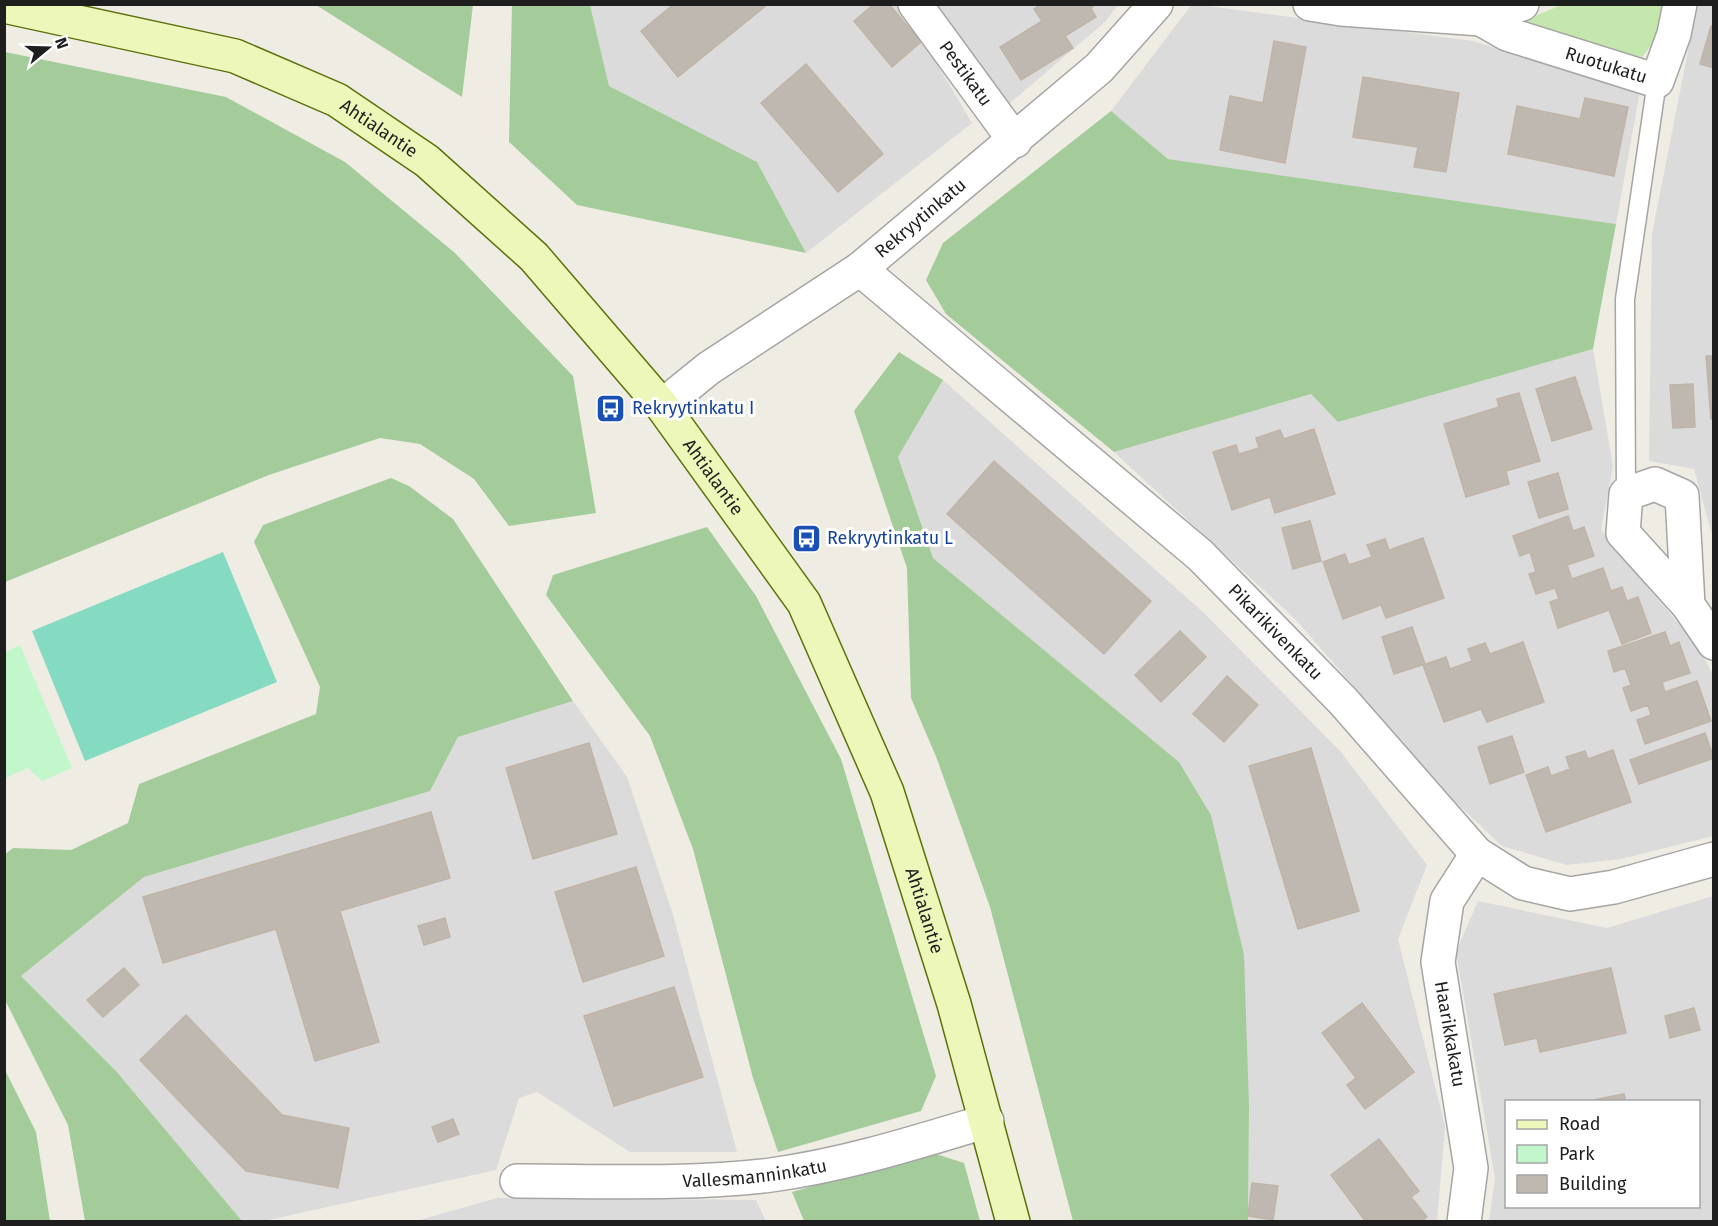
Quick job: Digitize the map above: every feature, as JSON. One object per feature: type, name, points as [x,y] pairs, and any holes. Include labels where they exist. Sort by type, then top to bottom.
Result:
[{"type":"main road","name":"Ahtialantie","points":[[4,6],[235,56],[337,100],[427,161],[534,257],[662,406],[804,603],[887,792],[954,1004],[1013,1221]]},
{"type":"street","name":"Pestikatu","points":[[915,4],[1015,141]]},
{"type":"street","name":"Rekryytinkatu","points":[[662,406],[709,368],[860,269],[1015,141],[1099,68],[1156,4]]},
{"type":"street","name":"Ruotukatu","points":[[1310,4],[1341,9],[1481,18],[1522,4]]},
{"type":"street","name":"Ruotukatu","points":[[1481,18],[1507,34],[1657,81],[1674,34],[1680,4]]},
{"type":"street","name":"Pikarikivenkatu","points":[[860,269],[1200,555],[1343,701],[1477,854],[1523,882],[1570,894],[1614,887],[1713,859]]},
{"type":"street","points":[[1688,605],[1682,496],[1655,484],[1626,494],[1623,533],[1688,605],[1713,643]]},
{"type":"street","name":"Haarikkakatu","points":[[1464,1221],[1471,1168],[1455,1055],[1438,962],[1447,901],[1477,854]]},
{"type":"street","name":"Vallesmanninkatu","points":[[517,1181],[669,1180],[771,1175],[889,1150],[987,1121]]},
{"type":"lane","points":[[1626,494],[1625,299],[1657,81]]},
{"type":"shaded area","points":[[1192,4],[1473,41],[1640,91],[1616,224],[1168,159],[1111,111]]},
{"type":"shaded area","points":[[590,5],[902,5],[972,123],[806,253],[757,162],[609,86]]},
{"type":"shaded area","points":[[937,5],[1118,5],[1106,21],[1009,104]]},
{"type":"shaded area","points":[[1697,5],[1713,5],[1713,538],[1694,469],[1649,461],[1652,234]]},
{"type":"shaded area","points":[[1593,349],[1613,466],[1601,530],[1700,650],[1713,675],[1713,836],[1621,859],[1567,865],[1502,846],[1449,796],[1296,620],[1114,452],[1311,394],[1338,422]]},
{"type":"shaded area","points":[[943,380],[1204,613],[1341,752],[1427,865],[1398,939],[1445,1126],[1437,1221],[1248,1221],[1249,1107],[1211,815],[1179,762],[933,558],[898,457]]},
{"type":"shaded area","points":[[573,701],[627,777],[673,915],[737,1152],[630,1152],[537,1092],[519,1098],[496,1170],[264,1221],[242,1221],[116,1071],[21,976],[144,877],[430,791],[458,737]]},
{"type":"shaded area","points":[[1713,896],[1713,1221],[1489,1221],[1495,1178],[1456,952],[1478,901],[1607,928]]},
{"type":"shaded area","points":[[497,1198],[756,1200],[766,1221],[416,1221]]},
{"type":"green space","points":[[316,5],[473,5],[462,97]]},
{"type":"green space","points":[[512,5],[590,5],[609,86],[757,162],[806,253],[577,205],[509,142]]},
{"type":"green space","points":[[1561,5],[1666,5],[1660,34],[1642,57],[1540,33],[1526,20]]},
{"type":"green space","points":[[5,52],[226,97],[345,162],[455,253],[573,376],[596,513],[509,526],[474,479],[420,444],[380,438],[269,475],[5,582]]},
{"type":"green space","points":[[1111,111],[1168,159],[1616,224],[1593,349],[1338,422],[1311,394],[1114,452],[946,314],[926,280],[943,243]]},
{"type":"green space","points":[[899,352],[943,380],[898,457],[933,558],[1179,762],[1211,815],[1244,955],[1249,1107],[1248,1221],[1073,1221],[990,907],[937,759],[911,698],[907,568],[854,411]]},
{"type":"green space","points":[[391,478],[409,486],[453,519],[573,701],[458,737],[430,791],[144,877],[21,976],[116,1071],[242,1221],[85,1221],[68,1125],[5,1000],[5,854],[13,848],[71,850],[128,823],[139,784],[316,714],[320,687],[254,542],[263,525]]},
{"type":"green space","points":[[707,527],[756,596],[841,759],[936,1076],[921,1111],[778,1152],[753,1078],[693,849],[650,736],[546,595],[553,575]]},
{"type":"green space","points":[[223,552],[277,682],[85,761],[32,631]]},
{"type":"green space","points":[[20,645],[72,768],[42,781],[28,768],[5,778],[5,652]]},
{"type":"green space","points":[[5,1070],[36,1132],[50,1221],[5,1221]]},
{"type":"green space","points":[[933,1153],[964,1163],[980,1221],[804,1221],[792,1192]]},
{"type":"building","points":[[674,4],[768,4],[678,77],[641,31]]},
{"type":"building","points":[[874,4],[889,4],[921,42],[892,67],[854,21]]},
{"type":"building","points":[[1042,4],[1096,4],[1091,8],[1096,17],[1065,36],[1073,48],[1021,80],[1000,47],[1042,21],[1034,9]]},
{"type":"building","points":[[1711,26],[1714,26],[1714,68],[1700,64]]},
{"type":"building","points":[[1274,41],[1306,47],[1285,163],[1220,150],[1230,96],[1263,103]]},
{"type":"building","points":[[806,64],[883,154],[838,192],[761,103]]},
{"type":"building","points":[[1363,77],[1459,93],[1446,172],[1414,167],[1418,147],[1353,137]]},
{"type":"building","points":[[1585,98],[1628,107],[1614,176],[1508,154],[1517,106],[1580,119]]},
{"type":"building","points":[[1706,356],[1714,356],[1714,419],[1711,419]]},
{"type":"building","points":[[1575,377],[1592,429],[1552,441],[1536,389]]},
{"type":"building","points":[[1693,384],[1695,427],[1673,428],[1670,385]]},
{"type":"building","points":[[1519,393],[1540,461],[1506,471],[1509,484],[1466,497],[1444,424],[1499,407],[1497,399]]},
{"type":"building","points":[[1314,429],[1335,494],[1275,513],[1270,497],[1232,510],[1213,452],[1236,445],[1239,454],[1259,448],[1256,438],[1280,430],[1284,439]]},
{"type":"building","points":[[994,461],[1151,601],[1104,654],[947,514]]},
{"type":"building","points":[[1558,473],[1568,509],[1539,518],[1528,482]]},
{"type":"building","points":[[1568,516],[1573,531],[1584,527],[1594,556],[1567,565],[1572,579],[1603,568],[1611,591],[1622,587],[1627,601],[1638,597],[1651,633],[1622,644],[1609,610],[1558,628],[1550,602],[1559,599],[1555,588],[1536,594],[1529,574],[1536,572],[1530,552],[1520,556],[1513,536]]},
{"type":"building","points":[[1310,521],[1321,561],[1293,569],[1282,528]]},
{"type":"building","points":[[1423,538],[1444,598],[1386,618],[1381,605],[1343,619],[1323,562],[1345,554],[1349,565],[1372,557],[1367,545],[1385,539],[1389,550]]},
{"type":"building","points":[[1412,627],[1425,664],[1394,674],[1382,637]]},
{"type":"building","points":[[1180,631],[1206,657],[1161,702],[1135,675]]},
{"type":"building","points":[[1665,632],[1670,646],[1679,642],[1690,673],[1662,682],[1665,692],[1697,681],[1711,721],[1645,744],[1637,720],[1651,715],[1648,705],[1631,711],[1623,688],[1631,685],[1625,668],[1614,672],[1608,651]]},
{"type":"building","points":[[1523,642],[1544,702],[1487,722],[1481,709],[1444,722],[1423,665],[1446,657],[1450,669],[1472,661],[1468,649],[1485,643],[1490,654]]},
{"type":"building","points":[[1227,676],[1258,705],[1224,742],[1193,714]]},
{"type":"building","points":[[1705,733],[1714,758],[1639,784],[1630,760]]},
{"type":"building","points":[[1512,736],[1524,772],[1490,784],[1478,747]]},
{"type":"building","points":[[589,743],[617,834],[533,859],[506,768]]},
{"type":"building","points":[[1311,748],[1359,911],[1298,929],[1249,766]]},
{"type":"building","points":[[1613,750],[1631,802],[1546,832],[1526,775],[1548,767],[1551,776],[1570,769],[1566,757],[1585,751],[1588,759]]},
{"type":"building","points":[[431,812],[450,878],[340,911],[379,1042],[315,1061],[276,929],[163,963],[143,897]]},
{"type":"building","points":[[636,867],[664,956],[583,982],[555,892]]},
{"type":"building","points":[[445,918],[450,937],[424,945],[418,926]]},
{"type":"building","points":[[124,968],[139,985],[103,1017],[87,1000]]},
{"type":"building","points":[[1611,968],[1626,1033],[1540,1052],[1537,1038],[1505,1045],[1494,994]]},
{"type":"building","points":[[674,987],[703,1077],[614,1106],[584,1016]]},
{"type":"building","points":[[1362,1003],[1414,1072],[1365,1109],[1347,1085],[1356,1078],[1322,1033]]},
{"type":"building","points":[[1694,1008],[1700,1030],[1670,1038],[1665,1016]]},
{"type":"building","points":[[186,1015],[282,1115],[349,1128],[338,1188],[246,1171],[140,1060]]},
{"type":"building","points":[[1624,1094],[1626,1100],[1594,1100]]},
{"type":"building","points":[[453,1119],[459,1134],[438,1142],[432,1127]]},
{"type":"building","points":[[1379,1139],[1419,1191],[1411,1197],[1427,1217],[1421,1222],[1366,1222],[1331,1175]]},
{"type":"building","points":[[1252,1183],[1278,1186],[1273,1220],[1248,1216]]},
{"type":"place","name":"Rekryytinkatu I","points":[[611,408]]},
{"type":"place","name":"Rekryytinkatu L","points":[[806,538]]}]
